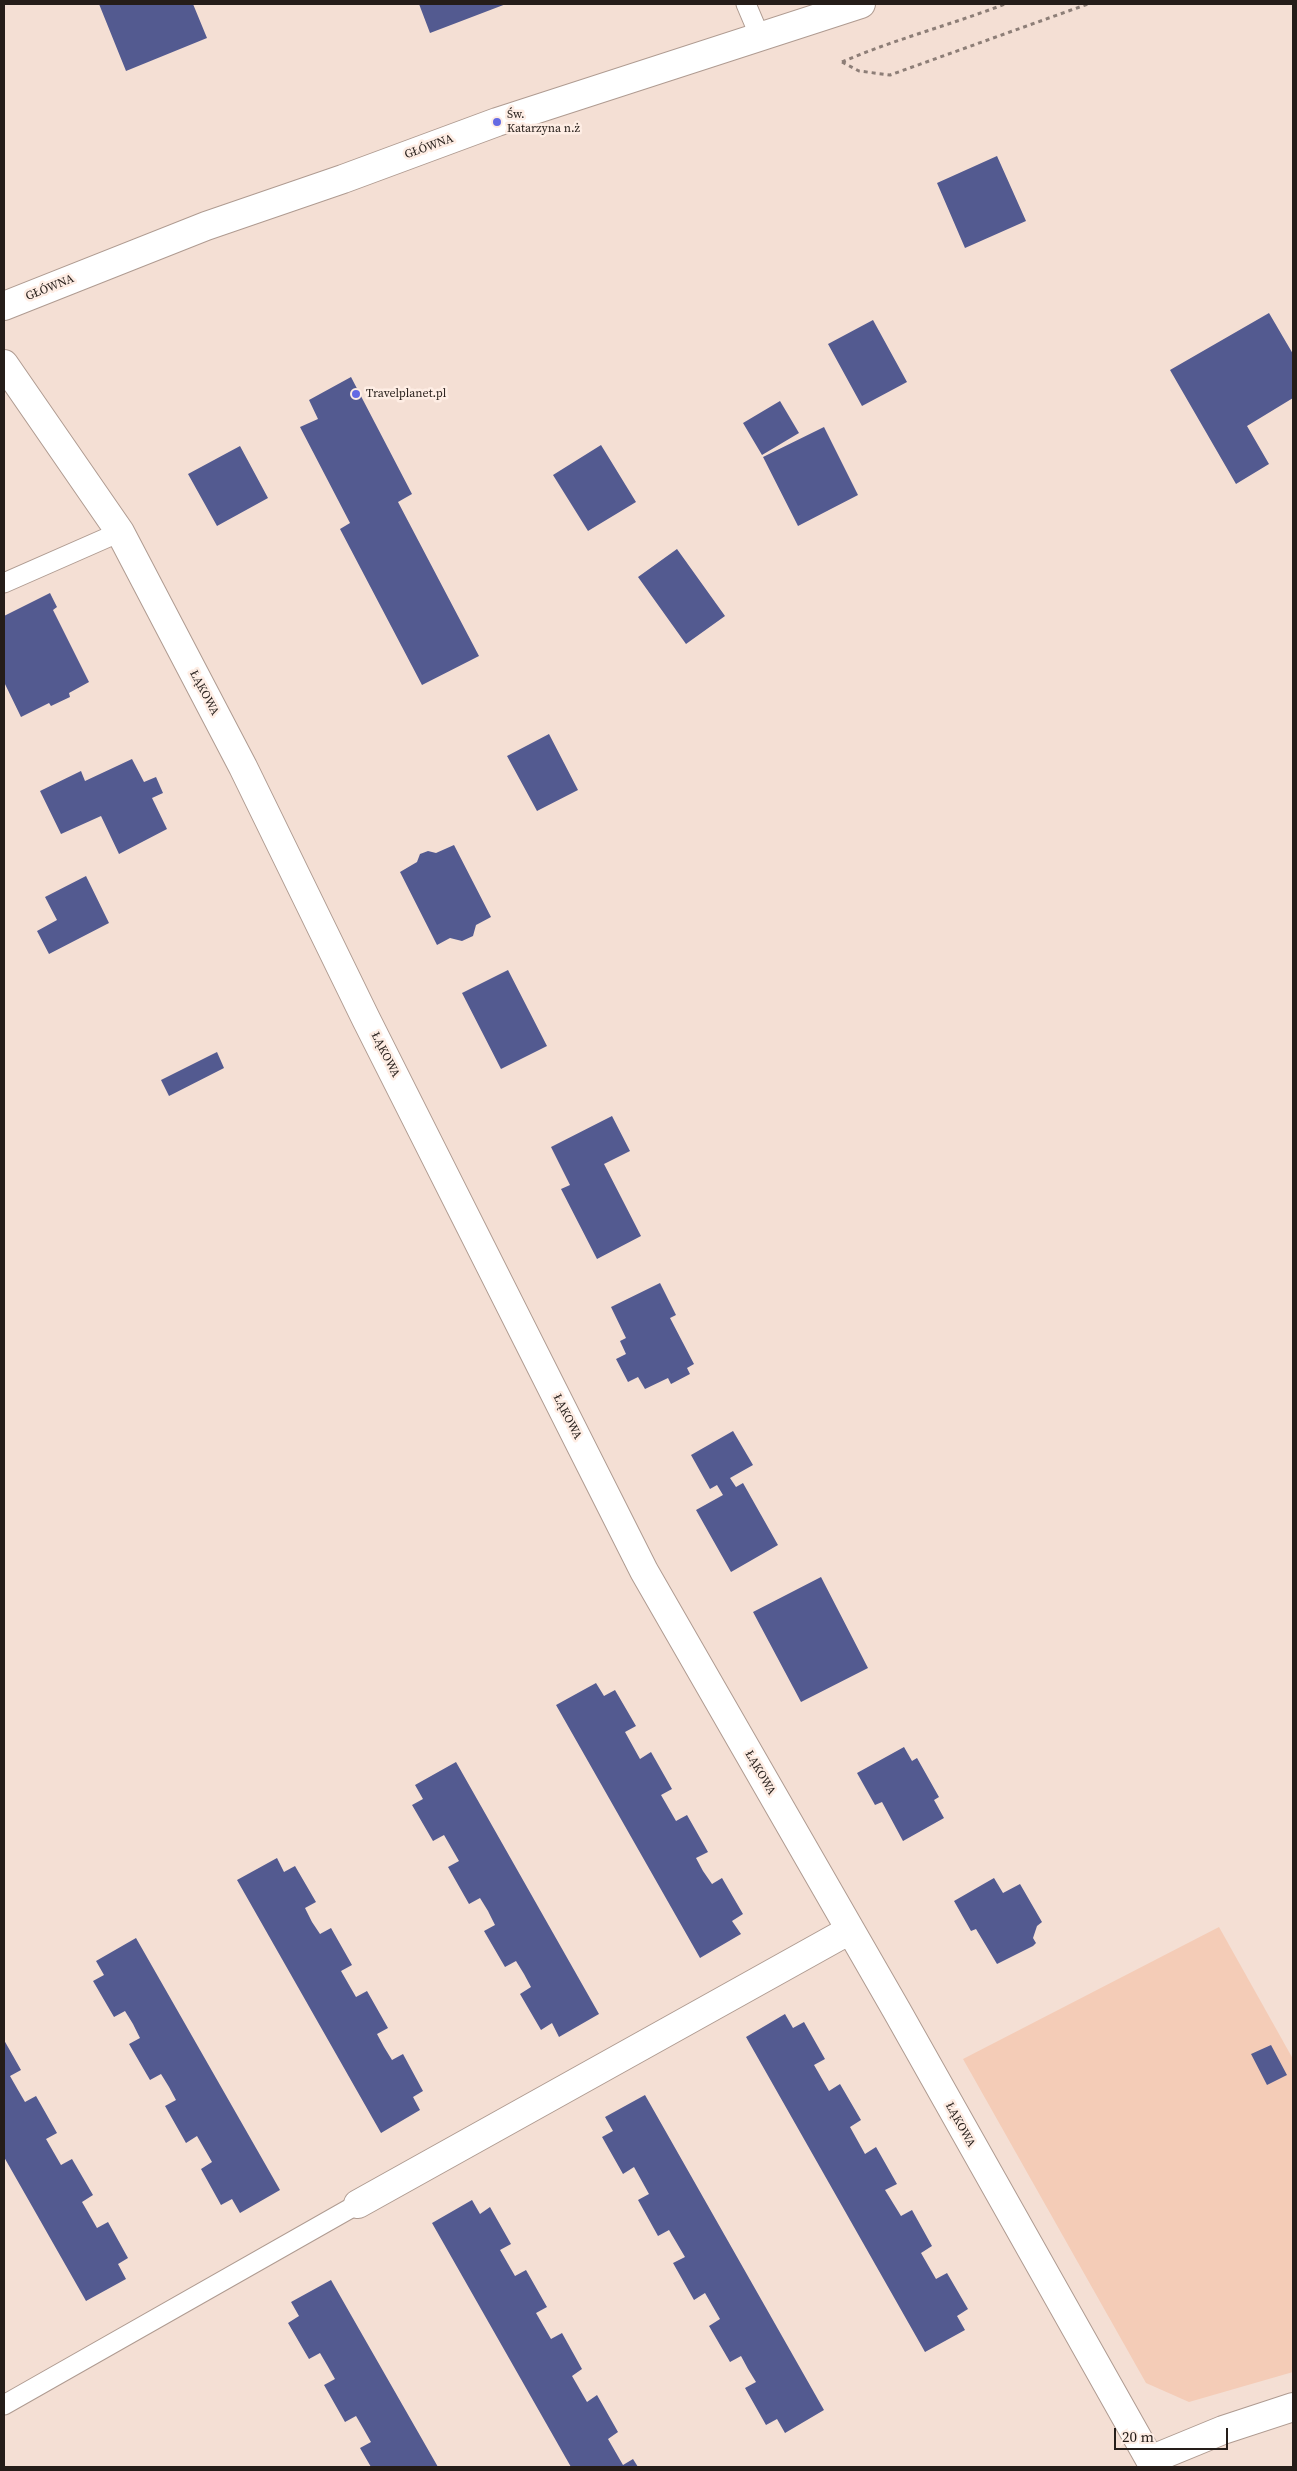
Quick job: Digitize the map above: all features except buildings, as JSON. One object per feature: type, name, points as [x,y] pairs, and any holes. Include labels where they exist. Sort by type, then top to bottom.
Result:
[{"type":"street","name":"GŁÓWNA","points":[[4,306],[206,226],[343,179],[497,122],[861,4]]},
{"type":"street","name":"ŁĄKOWA","points":[[4,364],[120,532],[243,767],[366,1019],[644,1570],[1152,2464]]},
{"type":"street","points":[[358,2204],[850,1930]]},
{"type":"street","points":[[1152,2464],[1223,2430],[1293,2408]]},
{"type":"lane","points":[[746,4],[760,37]]},
{"type":"lane","points":[[4,583],[120,532]]},
{"type":"lane","points":[[4,2405],[358,2204]]},
{"type":"path","points":[[1005,4],[966,19],[877,47],[842,62],[860,71],[890,75],[1088,4]]},
{"type":"shaded area","points":[[1219,1927],[1293,2059],[1293,2372],[1189,2402],[1146,2383],[963,2059]]},
{"type":"place","name":"Św. Katarzyna n.ż","points":[[497,122]]},
{"type":"place","name":"Travelplanet.pl","points":[[356,394]]}]
